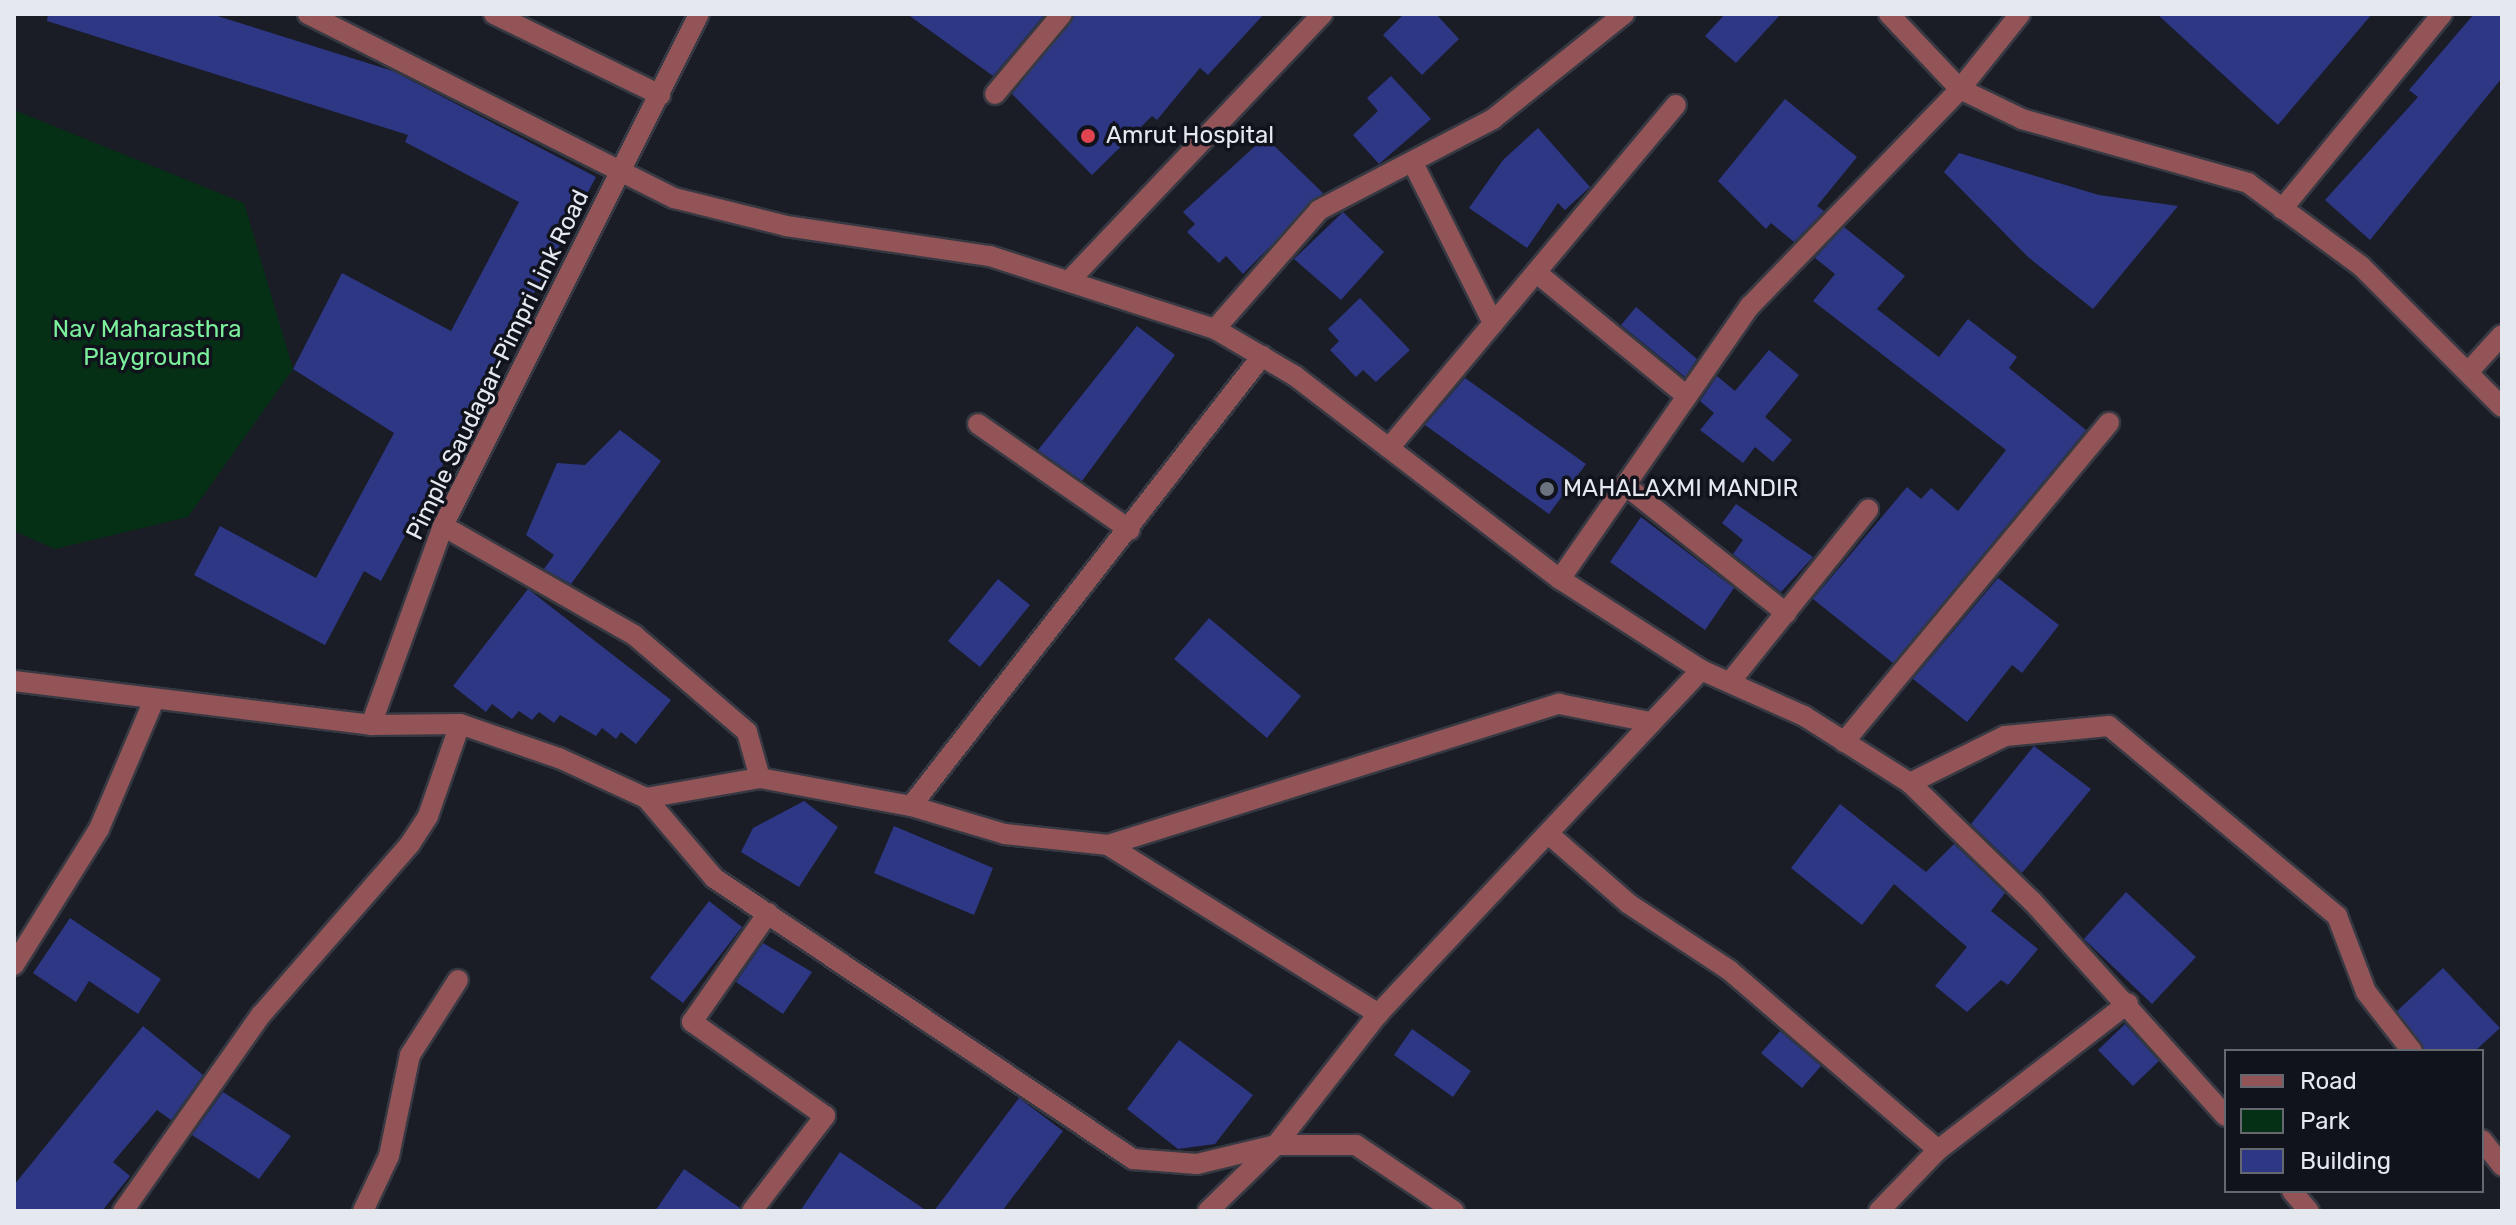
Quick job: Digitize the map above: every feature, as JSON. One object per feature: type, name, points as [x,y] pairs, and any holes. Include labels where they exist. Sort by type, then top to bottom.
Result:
[{"type":"street","points":[[308,14],[674,198],[786,226],[990,256],[1215,329],[1262,356],[1389,448],[1560,579],[1701,670],[1844,742],[1910,783],[2128,1003],[2224,1114]]},
{"type":"street","points":[[494,14],[660,95]]},
{"type":"street","name":"Pimple Saudagar-Pimpri Link Road","points":[[371,725],[443,526],[699,14]]},
{"type":"street","points":[[995,94],[1062,14]]},
{"type":"street","points":[[1069,281],[1322,14]]},
{"type":"street","points":[[1215,329],[1319,210],[1414,165],[1493,119],[1624,14]]},
{"type":"street","points":[[1889,14],[1960,89],[2064,133],[2248,183],[2361,266],[2470,370],[2502,407]]},
{"type":"street","points":[[1560,579],[1750,306],[1960,89],[2020,14]]},
{"type":"street","points":[[2282,209],[2442,14]]},
{"type":"street","points":[[1389,448],[1676,105]]},
{"type":"street","points":[[1414,165],[1493,323]]},
{"type":"street","points":[[1537,273],[1687,396]]},
{"type":"street","points":[[2470,370],[2502,335]]},
{"type":"street","points":[[911,806],[1130,530],[1262,356]]},
{"type":"street","points":[[1844,742],[2109,423]]},
{"type":"street","points":[[978,424],[1130,530]]},
{"type":"street","points":[[1625,485],[1786,613]]},
{"type":"street","points":[[1730,682],[1868,510]]},
{"type":"street","points":[[443,526],[634,635],[747,732],[760,778]]},
{"type":"street","points":[[1208,1211],[1276,1145],[1378,1014],[1551,836],[1650,722],[1701,670]]},
{"type":"street","points":[[14,681],[371,725],[460,724],[646,798],[714,878],[1133,1159],[1197,1164],[1276,1145],[1356,1145],[1454,1211]]},
{"type":"street","points":[[14,965],[99,829],[154,700]]},
{"type":"street","points":[[646,798],[760,778],[911,806],[1005,834],[1108,845],[1559,704],[1650,722]]},
{"type":"street","points":[[123,1211],[261,1015],[410,844],[428,816],[460,724]]},
{"type":"street","points":[[1910,783],[2005,736],[2109,726],[2337,916],[2366,992],[2410,1049]]},
{"type":"street","points":[[1551,836],[1629,904],[1729,970],[1938,1150]]},
{"type":"street","points":[[1108,845],[1378,1014]]},
{"type":"street","points":[[752,1211],[825,1116],[692,1022],[768,913]]},
{"type":"street","points":[[363,1211],[389,1156],[410,1055],[458,980]]},
{"type":"street","points":[[1879,1211],[1938,1150],[2128,1003]]},
{"type":"street","points":[[2484,1143],[2502,1166]]},
{"type":"street","points":[[2294,1193],[2309,1211]]},
{"type":"green space","name":"Nav Maharasthra Playground","points":[[14,110],[244,203],[293,369],[188,517],[55,549],[14,531]]},
{"type":"building","points":[[48,14],[211,14],[393,71],[596,177],[381,581],[364,571],[325,645],[194,575],[220,526],[316,578],[394,433],[293,369],[342,273],[451,331],[519,202],[405,142],[408,135],[47,21]]},
{"type":"building","points":[[907,14],[1045,14],[993,76]]},
{"type":"building","points":[[1075,14],[1264,14],[1208,75],[1200,68],[1157,120],[1152,116],[1092,175],[1012,94]]},
{"type":"building","points":[[1404,14],[1436,14],[1459,39],[1422,75],[1383,35]]},
{"type":"building","points":[[1725,14],[1781,14],[1736,63],[1705,36]]},
{"type":"building","points":[[2157,14],[2372,14],[2278,125]]},
{"type":"building","points":[[2474,14],[2502,14],[2502,78],[2370,240],[2325,200],[2418,97],[2409,90]]},
{"type":"building","points":[[1391,76],[1431,119],[1379,164],[1353,135],[1378,111],[1367,98]]},
{"type":"building","points":[[1785,99],[1857,157],[1817,206],[1824,211],[1794,242],[1771,223],[1766,229],[1718,181]]},
{"type":"building","points":[[1538,128],[1590,187],[1565,210],[1558,203],[1527,248],[1469,208],[1503,160]]},
{"type":"building","points":[[1265,137],[1323,193],[1243,274],[1226,256],[1219,263],[1187,232],[1195,224],[1183,212]]},
{"type":"building","points":[[1959,153],[2099,195],[2178,206],[2093,309],[2028,257],[1944,172]]},
{"type":"building","points":[[1343,212],[1384,252],[1341,300],[1294,259]]},
{"type":"building","points":[[1844,227],[1905,276],[1877,309],[1939,357],[1968,319],[2017,357],[2009,368],[2086,430],[1893,663],[1813,599],[1907,487],[1921,499],[1931,488],[1958,511],[2006,450],[1813,301],[1835,274],[1815,258]]},
{"type":"building","points":[[1360,298],[1410,350],[1376,382],[1363,370],[1356,377],[1330,350],[1339,341],[1328,329]]},
{"type":"building","points":[[1636,307],[1697,359],[1685,377],[1621,325]]},
{"type":"building","points":[[1137,326],[1175,355],[1082,481],[1038,450]]},
{"type":"building","points":[[1769,350],[1799,375],[1765,417],[1792,440],[1773,462],[1755,447],[1743,463],[1700,430],[1714,413],[1700,401],[1717,376],[1735,391]]},
{"type":"building","points":[[1465,378],[1586,464],[1549,514],[1425,425]]},
{"type":"building","points":[[620,430],[661,461],[571,584],[544,569],[554,555],[526,535],[557,463],[585,465]]},
{"type":"building","points":[[1736,504],[1813,557],[1781,592],[1733,554],[1743,540],[1722,523]]},
{"type":"building","points":[[1641,517],[1734,588],[1705,630],[1610,562]]},
{"type":"building","points":[[1998,578],[2059,625],[2022,673],[2012,665],[1967,722],[1913,679]]},
{"type":"building","points":[[998,579],[1030,605],[980,667],[948,641]]},
{"type":"building","points":[[528,589],[671,700],[636,744],[621,732],[616,739],[602,728],[596,736],[560,715],[554,723],[539,712],[532,720],[519,711],[512,719],[492,704],[486,712],[453,686]]},
{"type":"building","points":[[1209,618],[1301,696],[1267,738],[1174,659]]},
{"type":"building","points":[[2034,746],[2091,789],[2022,873],[1971,824]]},
{"type":"building","points":[[804,801],[838,827],[799,887],[741,852],[753,828]]},
{"type":"building","points":[[1840,804],[1926,872],[1954,844],[2005,893],[1991,911],[2038,949],[2008,985],[2001,980],[1967,1012],[1935,986],[1967,947],[1894,884],[1862,925],[1791,868]]},
{"type":"building","points":[[894,826],[993,868],[974,915],[874,873]]},
{"type":"building","points":[[2126,892],[2196,957],[2152,1004],[2084,939]]},
{"type":"building","points":[[709,901],[742,927],[683,1003],[650,978]]},
{"type":"building","points":[[70,918],[161,979],[138,1014],[89,981],[76,1002],[33,973]]},
{"type":"building","points":[[763,943],[812,972],[783,1014],[736,982]]},
{"type":"building","points":[[2443,968],[2500,1028],[2477,1049],[2424,1049],[2397,1011]]},
{"type":"building","points":[[2125,1024],[2159,1061],[2133,1086],[2098,1050]]},
{"type":"building","points":[[143,1026],[203,1075],[171,1120],[157,1110],[113,1162],[130,1176],[102,1211],[14,1211],[14,1185]]},
{"type":"building","points":[[1412,1029],[1471,1071],[1453,1097],[1394,1055]]},
{"type":"building","points":[[1780,1031],[1821,1066],[1802,1088],[1761,1053]]},
{"type":"building","points":[[1179,1040],[1253,1095],[1215,1144],[1178,1149],[1127,1109]]},
{"type":"building","points":[[223,1092],[291,1136],[259,1179],[192,1135]]},
{"type":"building","points":[[1019,1098],[1063,1131],[1002,1211],[934,1211]]},
{"type":"building","points":[[840,1152],[927,1211],[800,1211]]},
{"type":"building","points":[[684,1169],[740,1208],[739,1211],[655,1211]]},
{"type":"place","name":"Amrut Hospital","points":[[1088,136]]},
{"type":"place","name":"MAHALAXMI MANDIR","points":[[1547,489]]}]
